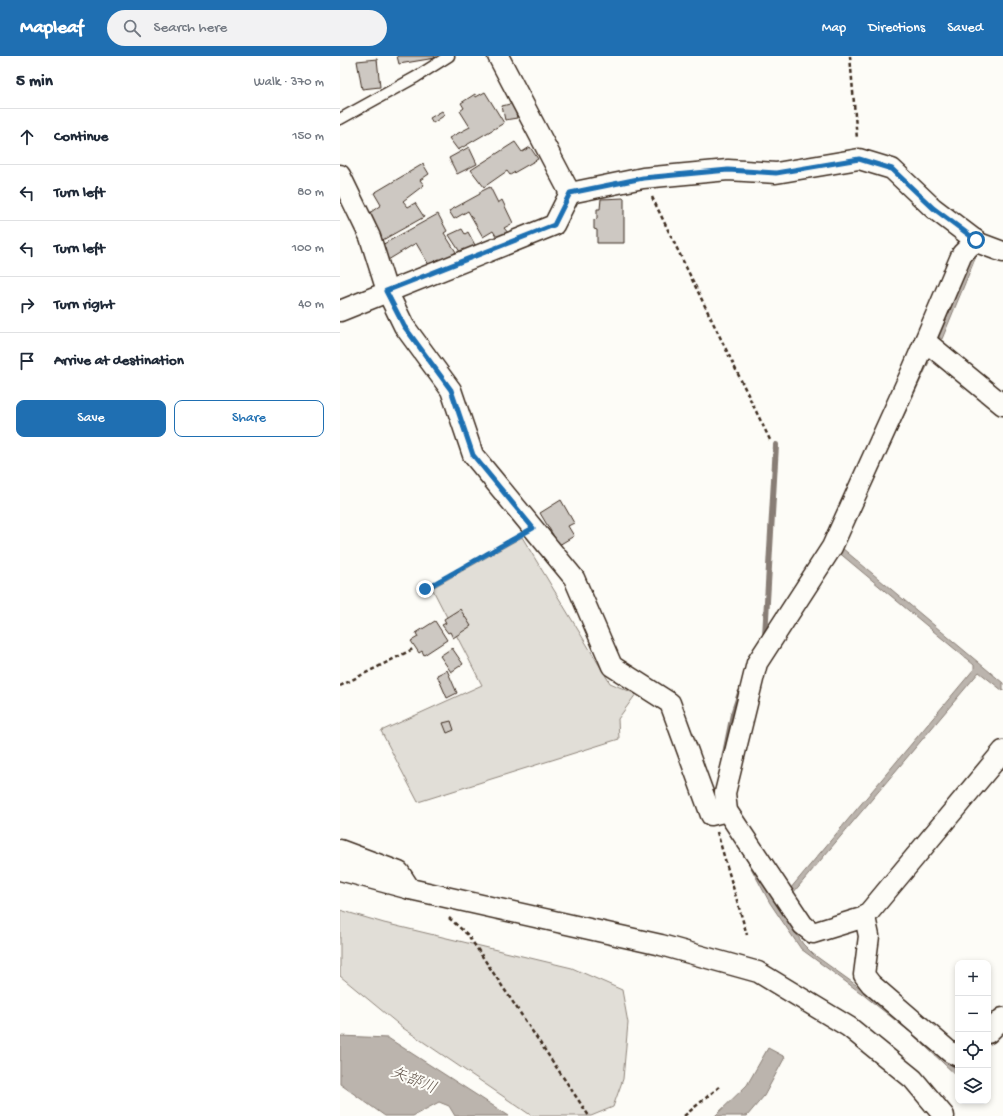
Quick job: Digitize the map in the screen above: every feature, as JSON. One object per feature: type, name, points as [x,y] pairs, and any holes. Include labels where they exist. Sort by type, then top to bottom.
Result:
[{"type":"street","points":[[498,56],[570,193]]},
{"type":"street","points":[[570,193],[643,178],[728,170],[776,173],[859,159],[892,169],[933,208],[976,240],[1003,252]]},
{"type":"street","points":[[340,175],[370,237],[386,291],[404,326],[451,390],[473,455],[574,578],[612,666],[670,703],[719,813],[804,925],[814,933],[865,918],[1003,751]]},
{"type":"street","points":[[340,311],[386,291],[554,225],[570,193]]},
{"type":"street","points":[[719,813],[726,793],[758,663],[832,547],[925,341],[962,254],[976,240]]},
{"type":"street","points":[[925,341],[1003,405]]},
{"type":"street","points":[[340,850],[399,872],[410,889]]},
{"type":"street","points":[[340,870],[410,889],[661,945],[758,972],[849,1027],[913,1080],[944,1116]]},
{"type":"street","points":[[865,918],[869,936],[864,975],[876,989],[950,1052],[955,1054]]},
{"type":"street","points":[[989,1032],[1003,1018]]},
{"type":"lane","points":[[340,119],[416,77],[449,56]]},
{"type":"path","points":[[850,56],[859,159]]},
{"type":"path","points":[[643,178],[771,442]]},
{"type":"path","points":[[425,589],[533,528]]},
{"type":"path","points":[[340,686],[413,649]]},
{"type":"path","points":[[719,813],[747,934]]},
{"type":"path","points":[[445,915],[468,935],[589,1116]]},
{"type":"path","points":[[684,1116],[719,1087]]},
{"type":"shaded area","points":[[522,537],[610,683],[636,694],[618,719],[619,739],[418,802],[381,731],[482,685],[432,588]]},
{"type":"shaded area","points":[[340,910],[384,923],[572,968],[622,990],[628,1023],[623,1079],[613,1107],[591,1116],[532,1116],[403,1028],[340,976]]},
{"type":"water","points":[[973,253],[977,254],[942,339],[939,337]]},
{"type":"water","points":[[926,362],[929,362],[842,548],[1003,683],[1003,691],[979,672],[793,893],[790,889],[974,669],[974,665],[837,551]]},
{"type":"water","points":[[739,839],[773,899],[803,944],[813,954],[863,990],[906,1024],[955,1068],[955,1074],[910,1032],[861,993],[801,949],[770,903],[737,842]]},
{"type":"water","name":"矢部川","points":[[340,1036],[388,1038],[509,1116],[455,1116],[449,1106],[439,1102],[413,1116],[385,1116],[340,1084]]},
{"type":"water","points":[[768,1048],[785,1057],[764,1096],[747,1116],[715,1116],[747,1085]]},
{"type":"building","points":[[397,56],[435,56],[435,58],[399,64]]},
{"type":"building","points":[[377,59],[380,87],[362,89],[357,61]]},
{"type":"building","points":[[485,92],[504,123],[458,150],[449,138],[470,127],[460,111],[464,108],[461,103],[475,94],[476,97]]},
{"type":"building","points":[[514,103],[517,118],[505,120],[502,106]]},
{"type":"building","points":[[442,111],[445,115],[433,123],[430,118]]},
{"type":"building","points":[[515,142],[522,152],[530,147],[538,159],[510,175],[507,171],[484,187],[471,170]]},
{"type":"building","points":[[469,147],[477,164],[457,174],[449,158]]},
{"type":"building","points":[[423,164],[429,174],[420,180],[424,185],[403,201],[408,207],[415,203],[424,217],[379,242],[370,228],[375,224],[368,214],[381,205],[374,193]]},
{"type":"building","points":[[490,187],[498,203],[502,200],[513,223],[504,228],[509,234],[498,239],[493,231],[483,237],[468,211],[454,219],[449,211]]},
{"type":"building","points":[[624,198],[624,243],[597,243],[597,230],[594,229],[594,220],[597,219],[597,209],[600,209],[601,199]]},
{"type":"building","points":[[438,214],[447,231],[444,233],[456,252],[441,263],[439,259],[429,265],[416,243],[388,260],[380,246]]},
{"type":"building","points":[[462,229],[465,234],[468,232],[475,245],[462,255],[449,235]]},
{"type":"building","points":[[561,500],[574,523],[568,526],[574,536],[559,545],[540,513]]},
{"type":"building","points":[[460,609],[471,626],[453,638],[450,632],[448,633],[442,625],[446,623],[444,619]]},
{"type":"building","points":[[435,621],[447,640],[424,655],[422,651],[419,653],[411,641],[418,637],[416,633]]},
{"type":"building","points":[[452,648],[463,664],[451,672],[440,656]]},
{"type":"building","points":[[447,670],[457,693],[447,698],[437,675]]},
{"type":"building","points":[[451,721],[454,730],[447,733],[443,723]]},
{"type":"waterway","points":[[763,639],[765,636],[776,445]]},
{"type":"waterway","points":[[724,758],[733,714],[740,693]]},
{"type":"route","points":[[425,589],[533,528],[473,455],[451,390],[404,326],[386,291],[554,225],[570,193],[643,178],[728,170],[776,173],[859,159],[892,169],[933,208],[976,240]]}]
